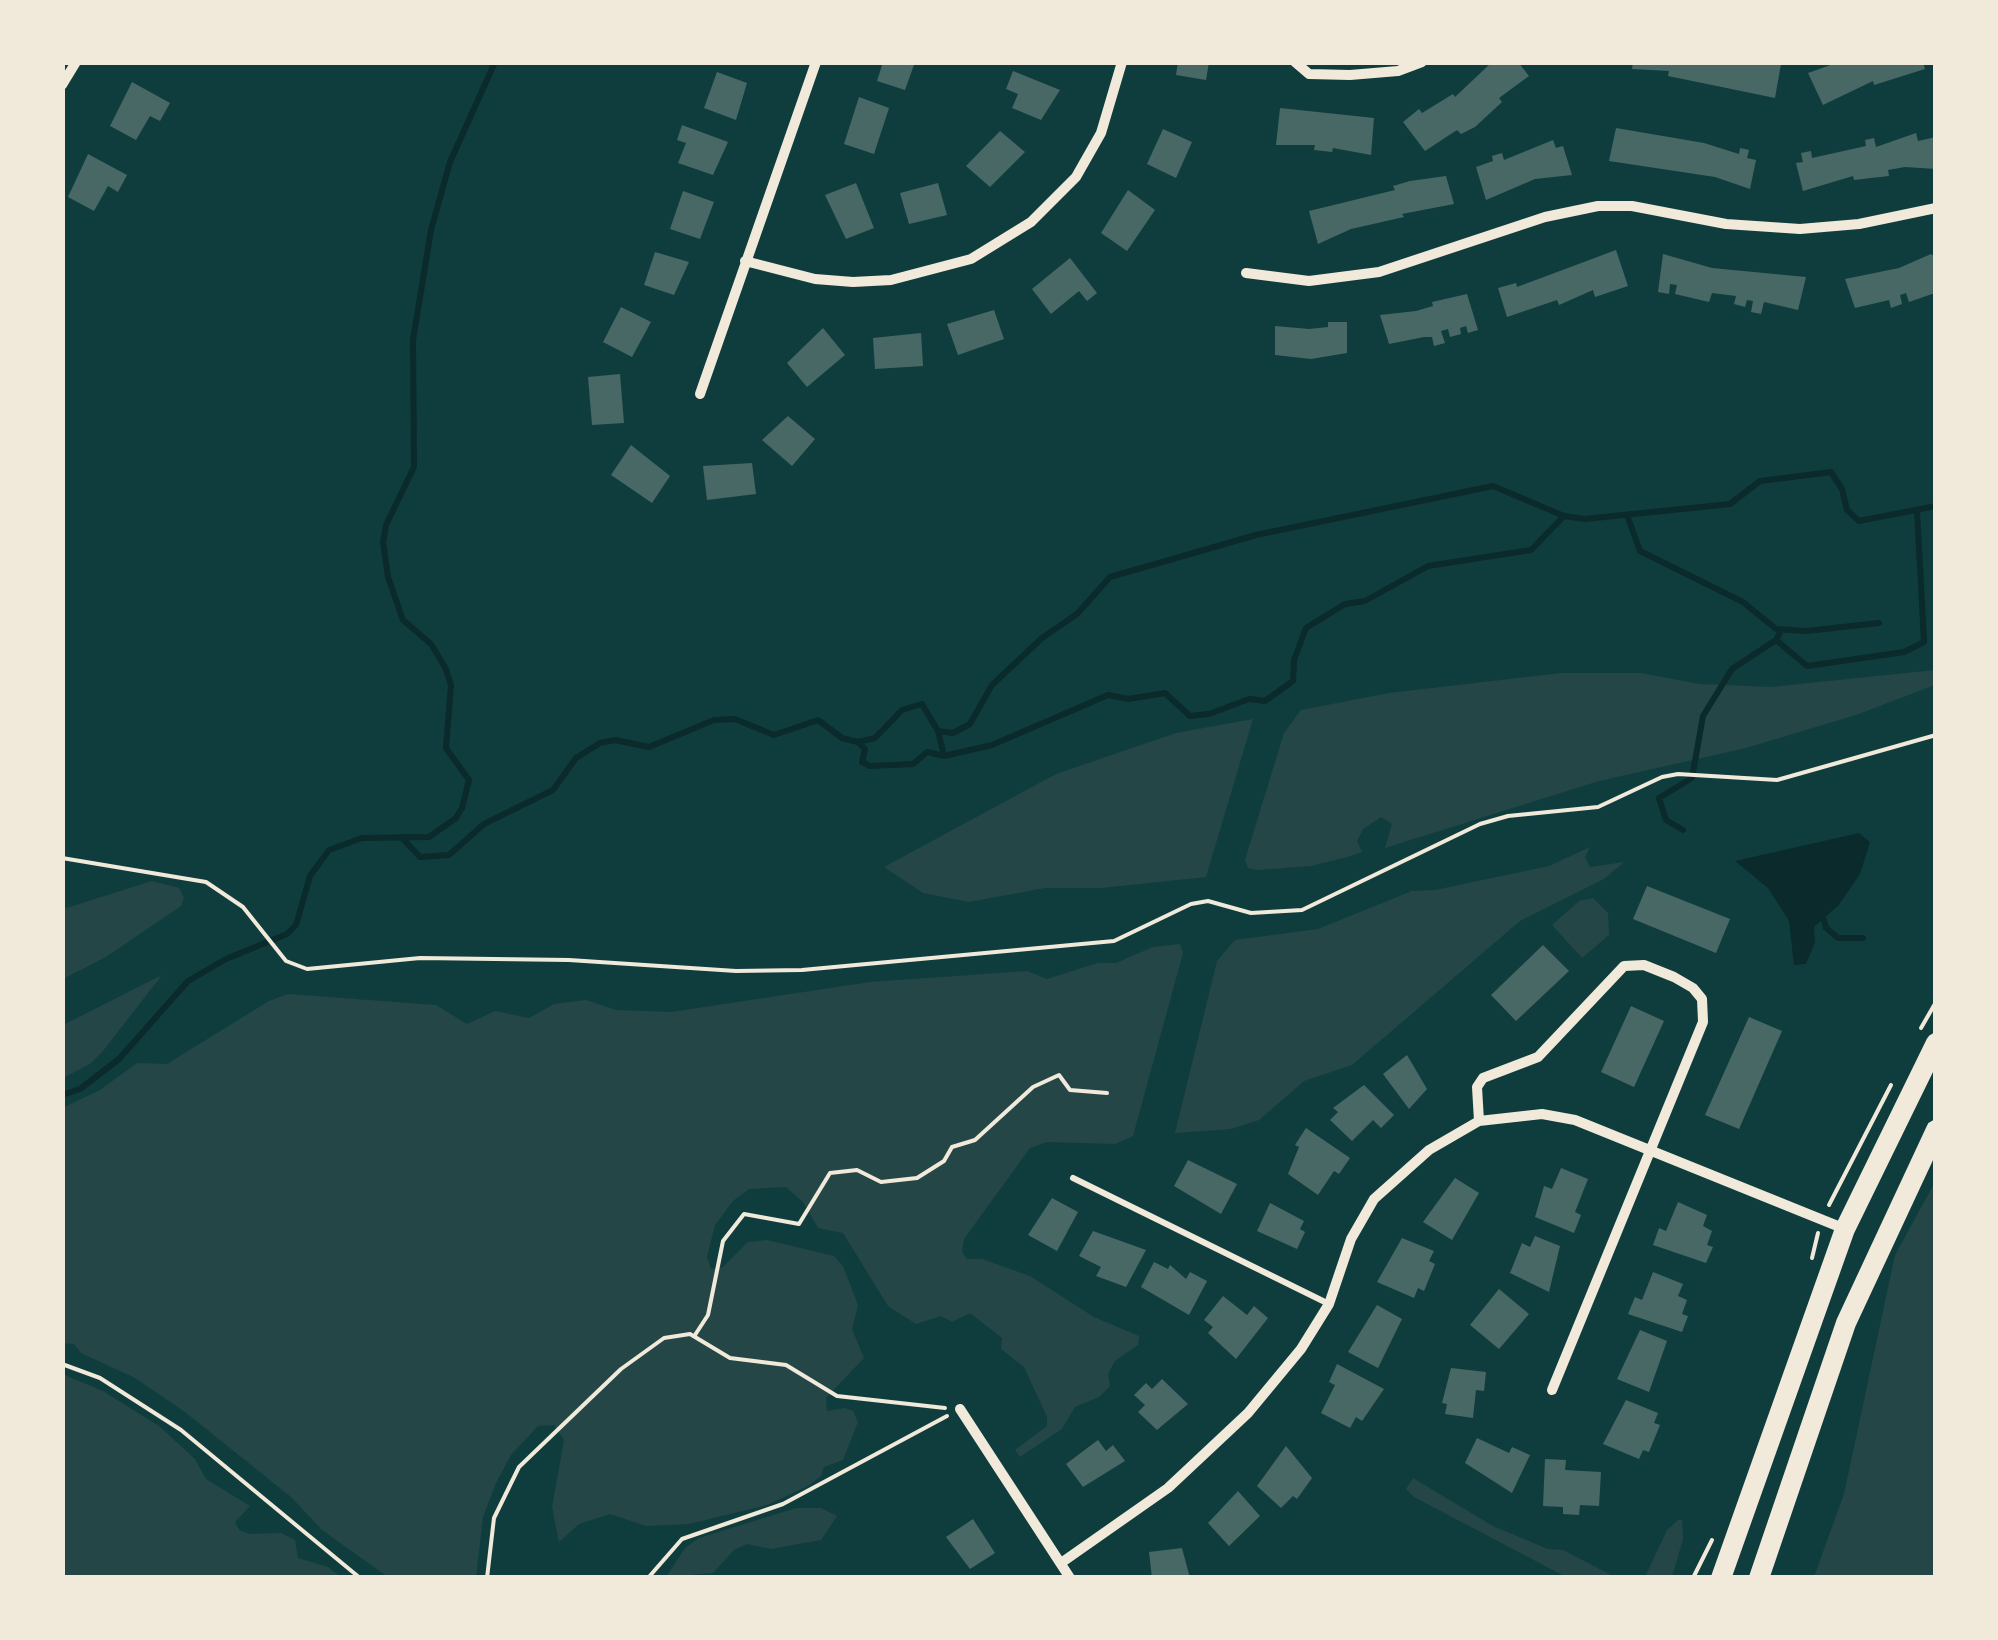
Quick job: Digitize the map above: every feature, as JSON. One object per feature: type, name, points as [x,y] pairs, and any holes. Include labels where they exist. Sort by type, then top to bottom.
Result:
[{"type":"main road","points":[[1721,1578],[1845,1229],[1927,1039]]},
{"type":"main road","points":[[1759,1578],[1846,1324],[1936,1130]]},
{"type":"street","points":[[62,85],[76,62]]},
{"type":"street","points":[[700,394],[816,62]]},
{"type":"street","points":[[745,261],[815,279],[853,282],[936,271],[987,251],[1032,222],[1076,177],[1102,133],[1122,62]]},
{"type":"street","points":[[1296,62],[1310,74],[1422,62]]},
{"type":"street","points":[[1246,273],[1310,280],[1362,275],[1545,217],[1598,206],[1632,206],[1726,224],[1800,230],[1859,224],[1936,208]]},
{"type":"street","points":[[1478,1121],[1477,1087],[1483,1078],[1538,1056],[1624,966],[1644,965],[1694,988],[1704,1009],[1552,1390]]},
{"type":"street","points":[[1061,1564],[1168,1488],[1248,1414],[1301,1349],[1330,1304],[1351,1239],[1374,1199],[1429,1150],[1478,1121],[1542,1114],[1575,1120],[1845,1229]]},
{"type":"street","points":[[960,1409],[1070,1578]]},
{"type":"lane","points":[[1073,1178],[1330,1304]]},
{"type":"path","points":[[62,858],[206,882],[243,907],[286,960],[307,969],[420,958],[553,960],[736,971],[802,970],[1114,941],[1191,904],[1208,901],[1250,913],[1302,910],[1480,824],[1508,816],[1598,807],[1662,777],[1678,774],[1777,780],[1936,735]]},
{"type":"path","points":[[1927,1039],[1936,1002]]},
{"type":"path","points":[[694,1336],[708,1315],[723,1241],[744,1214],[799,1224],[830,1173],[857,1170],[880,1182],[917,1178],[944,1160],[952,1147],[975,1140],[1033,1087],[1059,1075],[1070,1090],[1106,1092]]},
{"type":"path","points":[[1830,1201],[1892,1085]]},
{"type":"path","points":[[487,1578],[494,1518],[518,1467],[621,1369],[664,1338],[694,1336],[730,1358],[786,1365],[836,1396],[960,1409]]},
{"type":"path","points":[[62,1364],[100,1378],[182,1430],[360,1578]]},
{"type":"path","points":[[648,1578],[682,1539],[794,1499],[960,1409]]},
{"type":"shaded area","points":[[1935,670],[1935,685],[1856,715],[1746,748],[1599,781],[1385,848],[1392,824],[1381,817],[1363,829],[1357,841],[1362,852],[1347,857],[1311,866],[1257,870],[1248,868],[1245,860],[1284,733],[1301,710],[1389,693],[1561,673],[1641,673],[1699,684],[1771,687]]},
{"type":"shaded area","points":[[1253,719],[1206,877],[1101,888],[1045,888],[969,902],[923,893],[884,867],[1056,774],[1176,733]]},
{"type":"shaded area","points":[[1859,833],[1870,842],[1860,874],[1838,906],[1814,927],[1815,942],[1806,964],[1794,965],[1789,921],[1768,888],[1735,861]]},
{"type":"shaded area","points":[[1590,847],[1585,857],[1590,867],[1624,862],[1604,879],[1520,921],[1352,1065],[1304,1081],[1259,1120],[1231,1129],[1175,1133],[1217,961],[1235,940],[1318,929],[1412,891],[1435,890],[1549,866]]},
{"type":"shaded area","points":[[152,881],[179,888],[184,898],[181,906],[106,957],[63,979],[63,909]]},
{"type":"shaded area","points":[[1593,898],[1608,913],[1609,935],[1582,958],[1552,925],[1579,901]]},
{"type":"shaded area","points":[[1180,944],[1183,953],[1133,1136],[1115,1144],[1047,1142],[1030,1148],[964,1239],[962,1252],[967,1259],[982,1259],[1030,1276],[1094,1317],[1139,1336],[1138,1345],[1115,1361],[1108,1374],[1110,1386],[1099,1397],[1075,1407],[1062,1429],[1020,1457],[1015,1450],[1047,1426],[1047,1417],[1024,1367],[1001,1349],[1002,1338],[970,1313],[952,1322],[941,1316],[916,1324],[888,1306],[843,1233],[818,1228],[803,1202],[786,1187],[749,1189],[733,1201],[715,1225],[707,1257],[711,1269],[723,1267],[748,1242],[767,1240],[834,1256],[843,1266],[858,1305],[852,1329],[864,1358],[826,1398],[827,1411],[845,1408],[853,1411],[858,1422],[843,1460],[824,1467],[821,1476],[808,1486],[767,1505],[689,1524],[646,1526],[610,1514],[579,1524],[559,1542],[552,1507],[564,1440],[554,1425],[538,1426],[511,1455],[496,1483],[483,1517],[476,1577],[388,1577],[322,1530],[291,1497],[185,1412],[135,1378],[81,1353],[74,1344],[63,1343],[62,1108],[100,1090],[137,1063],[167,1064],[269,1001],[288,994],[436,1005],[467,1024],[495,1011],[529,1018],[554,1004],[586,1000],[616,1010],[671,1012],[870,982],[1027,971],[1047,979],[1098,963],[1116,963],[1153,947]]},
{"type":"shaded area","points":[[162,975],[103,1051],[90,1064],[63,1078],[63,1025]]},
{"type":"shaded area","points":[[1935,1182],[1935,1577],[1814,1577],[1844,1494],[1895,1255]]},
{"type":"shaded area","points":[[62,1374],[103,1391],[159,1426],[195,1459],[206,1479],[250,1506],[235,1522],[239,1530],[249,1534],[281,1533],[295,1540],[298,1558],[328,1567],[341,1577],[63,1577]]},
{"type":"shaded area","points":[[1413,1478],[1493,1526],[1548,1549],[1563,1550],[1615,1577],[1566,1577],[1414,1497],[1406,1489]]},
{"type":"shaded area","points":[[796,1508],[821,1508],[837,1516],[821,1540],[771,1549],[747,1544],[734,1550],[713,1573],[666,1577],[685,1548],[699,1538]]},
{"type":"shaded area","points":[[1682,1520],[1683,1539],[1672,1577],[1645,1577],[1667,1530]]},
{"type":"building","points":[[883,62],[915,62],[905,90],[877,81]]},
{"type":"building","points":[[1178,62],[1209,62],[1206,80],[1176,75]]},
{"type":"building","points":[[1492,62],[1518,62],[1529,76],[1499,98],[1502,102],[1475,127],[1461,134],[1457,130],[1425,151],[1403,122],[1419,109],[1422,113],[1453,94],[1455,97]]},
{"type":"building","points":[[1633,62],[1781,64],[1775,98],[1668,76],[1669,71],[1632,69]]},
{"type":"building","points":[[1839,62],[1923,62],[1925,69],[1874,85],[1873,81],[1823,105],[1808,73]]},
{"type":"building","points":[[1013,71],[1060,90],[1041,120],[1012,108],[1018,94],[1006,89]]},
{"type":"building","points":[[717,72],[747,83],[736,120],[704,108]]},
{"type":"building","points":[[132,82],[170,103],[160,121],[150,116],[136,140],[110,126]]},
{"type":"building","points":[[859,97],[889,108],[874,154],[844,144]]},
{"type":"building","points":[[1280,108],[1374,118],[1371,155],[1333,148],[1332,152],[1314,150],[1315,145],[1276,145]]},
{"type":"building","points":[[682,125],[728,142],[713,175],[678,163],[686,143],[677,140]]},
{"type":"building","points":[[1616,128],[1704,143],[1739,154],[1740,148],[1749,150],[1747,158],[1756,160],[1750,189],[1715,177],[1609,161]]},
{"type":"building","points":[[1163,129],[1192,142],[1176,178],[1147,164]]},
{"type":"building","points":[[1000,131],[1025,152],[990,187],[966,166]]},
{"type":"building","points":[[1916,133],[1918,141],[1936,137],[1936,169],[1905,167],[1888,170],[1889,176],[1854,180],[1853,176],[1803,191],[1796,163],[1803,162],[1801,153],[1811,151],[1812,158],[1866,146],[1865,140],[1874,138],[1876,147]]},
{"type":"building","points":[[1553,140],[1556,148],[1563,146],[1572,175],[1535,179],[1486,200],[1476,167],[1493,161],[1492,156],[1502,153],[1504,160]]},
{"type":"building","points":[[88,154],[127,175],[118,192],[108,186],[94,211],[68,197]]},
{"type":"building","points":[[1446,176],[1454,204],[1351,229],[1318,244],[1309,211],[1395,190],[1393,186],[1410,181]]},
{"type":"building","points":[[856,183],[874,228],[846,239],[825,195]]},
{"type":"building","points":[[938,183],[947,215],[909,224],[900,193]]},
{"type":"building","points":[[1128,190],[1155,210],[1127,251],[1101,233]]},
{"type":"building","points":[[683,191],[714,202],[700,239],[670,229]]},
{"type":"building","points":[[1616,250],[1628,286],[1595,297],[1593,290],[1559,305],[1557,300],[1507,317],[1498,288],[1516,283],[1517,287]]},
{"type":"building","points":[[655,252],[689,262],[674,295],[644,285]]},
{"type":"building","points":[[1663,254],[1712,268],[1806,277],[1798,310],[1764,302],[1761,314],[1751,312],[1753,301],[1747,300],[1745,307],[1734,304],[1736,296],[1712,293],[1709,302],[1675,294],[1677,285],[1670,284],[1669,294],[1658,292]]},
{"type":"building","points":[[1931,254],[1936,258],[1935,293],[1909,302],[1906,293],[1900,295],[1902,304],[1891,308],[1889,300],[1855,308],[1845,279],[1899,268]]},
{"type":"building","points":[[1070,258],[1097,293],[1087,301],[1079,291],[1051,314],[1032,289]]},
{"type":"building","points":[[1467,294],[1478,330],[1468,333],[1466,326],[1460,328],[1461,334],[1450,337],[1448,329],[1441,331],[1445,343],[1434,346],[1432,337],[1389,344],[1380,315],[1416,311],[1433,306],[1432,302]]},
{"type":"building","points":[[621,307],[651,322],[632,357],[603,342]]},
{"type":"building","points":[[994,310],[1004,339],[958,355],[947,324]]},
{"type":"building","points":[[1328,322],[1347,322],[1347,353],[1311,359],[1275,355],[1275,326],[1309,329],[1328,327]]},
{"type":"building","points":[[823,328],[845,355],[807,387],[787,363]]},
{"type":"building","points":[[921,333],[923,366],[875,369],[873,338]]},
{"type":"building","points":[[620,374],[624,423],[592,425],[588,377]]},
{"type":"building","points":[[788,416],[815,439],[792,466],[762,440]]},
{"type":"building","points":[[631,445],[670,476],[652,503],[611,475]]},
{"type":"building","points":[[752,463],[756,494],[707,500],[703,466]]},
{"type":"building","points":[[1647,886],[1730,919],[1716,953],[1633,919]]},
{"type":"building","points":[[1543,945],[1569,971],[1516,1021],[1491,995]]},
{"type":"building","points":[[1631,1006],[1664,1021],[1634,1087],[1601,1072]]},
{"type":"building","points":[[1749,1017],[1782,1031],[1739,1129],[1705,1115]]},
{"type":"building","points":[[1407,1055],[1427,1089],[1409,1109],[1383,1074]]},
{"type":"building","points":[[1364,1085],[1394,1115],[1381,1128],[1373,1120],[1352,1141],[1330,1120],[1338,1112],[1333,1108]]},
{"type":"building","points":[[1306,1128],[1350,1158],[1339,1174],[1334,1171],[1318,1195],[1288,1174],[1299,1147],[1295,1145]]},
{"type":"building","points":[[1188,1160],[1237,1184],[1221,1214],[1174,1186]]},
{"type":"building","points":[[1561,1168],[1588,1179],[1575,1212],[1581,1215],[1574,1233],[1535,1217],[1544,1186],[1552,1189]]},
{"type":"building","points":[[1455,1178],[1479,1193],[1452,1240],[1423,1222]]},
{"type":"building","points":[[1052,1198],[1078,1212],[1057,1251],[1028,1235]]},
{"type":"building","points":[[1678,1202],[1707,1215],[1703,1226],[1712,1231],[1707,1245],[1713,1247],[1706,1263],[1653,1245],[1659,1228],[1666,1231]]},
{"type":"building","points":[[1270,1203],[1304,1221],[1300,1229],[1305,1232],[1297,1249],[1257,1231]]},
{"type":"building","points":[[1093,1231],[1146,1250],[1126,1287],[1096,1276],[1101,1267],[1079,1256]]},
{"type":"building","points":[[1535,1236],[1560,1246],[1549,1292],[1510,1273],[1522,1243],[1530,1247]]},
{"type":"building","points":[[1402,1238],[1434,1251],[1429,1261],[1435,1264],[1424,1291],[1418,1288],[1414,1298],[1377,1282]]},
{"type":"building","points":[[1154,1262],[1168,1269],[1170,1265],[1186,1279],[1190,1272],[1207,1281],[1189,1315],[1141,1287]]},
{"type":"building","points":[[1653,1272],[1683,1284],[1678,1296],[1687,1300],[1682,1314],[1688,1316],[1682,1332],[1628,1314],[1635,1297],[1642,1300]]},
{"type":"building","points":[[1499,1289],[1529,1314],[1499,1349],[1470,1325]]},
{"type":"building","points":[[1223,1296],[1247,1315],[1254,1306],[1268,1318],[1236,1359],[1208,1333],[1213,1327],[1204,1320]]},
{"type":"building","points":[[1377,1305],[1402,1319],[1378,1368],[1348,1352]]},
{"type":"building","points":[[1640,1330],[1667,1341],[1649,1392],[1617,1379]]},
{"type":"building","points":[[1337,1364],[1384,1389],[1362,1421],[1356,1417],[1350,1428],[1321,1413],[1335,1385],[1329,1382]]},
{"type":"building","points":[[1451,1368],[1486,1372],[1484,1391],[1476,1390],[1473,1418],[1445,1414],[1447,1404],[1442,1403]]},
{"type":"building","points":[[1162,1379],[1188,1404],[1157,1430],[1138,1412],[1145,1405],[1134,1395],[1146,1383],[1152,1389]]},
{"type":"building","points":[[1626,1400],[1658,1413],[1654,1423],[1660,1425],[1649,1452],[1643,1450],[1639,1459],[1603,1444]]},
{"type":"building","points":[[1477,1438],[1509,1453],[1512,1447],[1530,1455],[1512,1493],[1465,1463]]},
{"type":"building","points":[[1098,1440],[1106,1451],[1113,1445],[1125,1461],[1083,1487],[1066,1464]]},
{"type":"building","points":[[1286,1446],[1312,1478],[1297,1499],[1293,1496],[1281,1508],[1257,1486]]},
{"type":"building","points":[[1545,1459],[1566,1460],[1565,1470],[1601,1472],[1599,1506],[1580,1505],[1579,1515],[1563,1514],[1563,1507],[1543,1506]]},
{"type":"building","points":[[1238,1491],[1260,1516],[1229,1546],[1208,1523]]},
{"type":"building","points":[[973,1519],[995,1553],[970,1569],[946,1537]]},
{"type":"building","points":[[1182,1548],[1190,1578],[1152,1578],[1149,1552]]},
{"type":"waterway","points":[[62,1095],[80,1089],[119,1059],[188,981],[226,959],[287,934],[296,925],[310,876],[329,850],[362,838],[429,837],[456,818],[462,808],[469,780],[446,748],[451,685],[431,644],[403,620],[388,577],[383,542],[386,525],[414,467],[413,340],[431,230],[450,162],[495,62]]},
{"type":"waterway","points":[[401,837],[420,857],[449,855],[484,824],[553,790],[576,758],[600,743],[615,740],[649,747],[714,720],[735,719],[774,735],[818,720],[842,738],[858,742],[875,738],[902,710],[922,704],[938,731],[953,733],[970,724],[992,685],[1042,638],[1077,614],[1110,577],[1256,535],[1493,486],[1564,516],[1585,519],[1730,504],[1760,481],[1831,472],[1842,489],[1847,510],[1859,521],[1936,506]]},
{"type":"waterway","points":[[1776,640],[1807,666],[1904,652],[1924,642],[1917,510]]},
{"type":"waterway","points":[[1627,515],[1640,551],[1743,602],[1776,629],[1806,631],[1879,623]]},
{"type":"waterway","points":[[938,731],[944,756],[992,745],[1108,695],[1128,699],[1165,693],[1190,716],[1209,714],[1249,699],[1265,701],[1293,681],[1294,660],[1306,628],[1345,604],[1365,601],[1428,566],[1531,550],[1564,516]]},
{"type":"waterway","points":[[1683,830],[1666,820],[1659,798],[1692,778],[1703,716],[1732,669],[1776,640],[1781,630]]},
{"type":"waterway","points":[[858,742],[865,749],[862,762],[870,766],[913,764],[927,752],[944,756]]},
{"type":"waterway","points":[[1824,920],[1826,928],[1838,938],[1863,938]]}]
